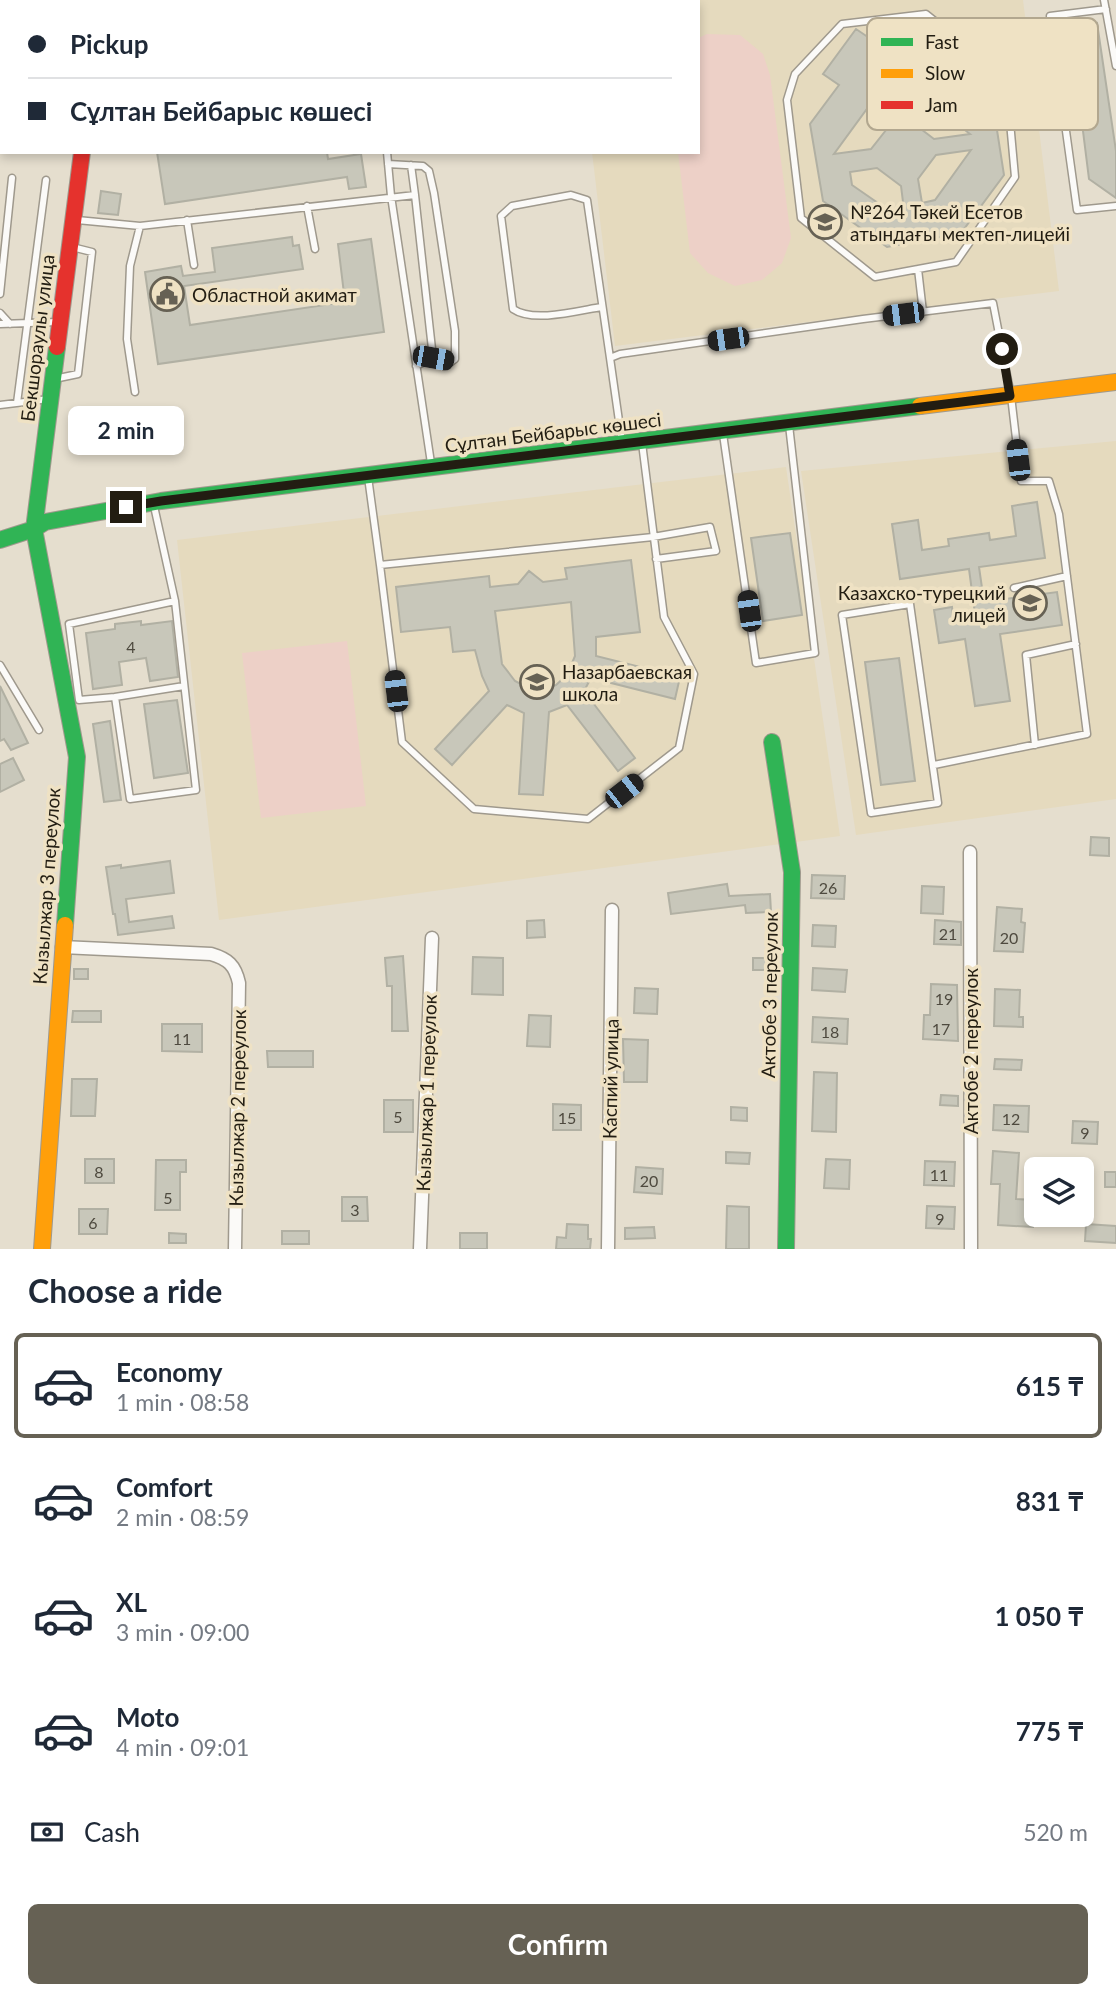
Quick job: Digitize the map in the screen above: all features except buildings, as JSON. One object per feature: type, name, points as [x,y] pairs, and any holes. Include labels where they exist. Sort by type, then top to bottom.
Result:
[{"type":"street","name":"Бекшораулы улица","points":[[34,529],[82,154]]},
{"type":"street","name":"Сұлтан Бейбарыс көшесі","points":[[0,540],[45,523],[153,502],[1116,382]]},
{"type":"street","name":"Кызылжар 3 переулок","points":[[34,529],[77,757],[42,1249]]},
{"type":"street","name":"Актобе 3 переулок","points":[[772,742],[792,872],[786,1249]]},
{"type":"street","name":"Актобе 2 переулок","points":[[970,852],[971,1249]]},
{"type":"street","name":"Каспий улица","points":[[608,1249],[612,910]]},
{"type":"street","name":"Кызылжар 1 переулок","points":[[420,1249],[432,938]]},
{"type":"street","name":"Кызылжар 2 переулок","points":[[62,947],[211,954],[223,958],[235,968],[239,983],[235,1249]]},
{"type":"lane","points":[[1104,0],[1114,39],[1116,66]]},
{"type":"lane","points":[[1050,18],[1106,9]]},
{"type":"lane","points":[[892,18],[926,14],[931,18]]},
{"type":"lane","points":[[867,21],[842,24],[795,74],[787,100],[801,218],[875,277],[956,262],[1015,177],[1011,130]]},
{"type":"lane","points":[[1066,130],[1076,210],[1116,206]]},
{"type":"lane","points":[[387,154],[431,468]]},
{"type":"lane","points":[[388,164],[423,166],[429,171],[456,331],[455,359],[451,362],[433,358],[416,366]]},
{"type":"lane","points":[[411,165],[433,358]]},
{"type":"lane","points":[[0,294],[12,178]]},
{"type":"lane","points":[[17,403],[46,180]]},
{"type":"lane","points":[[74,219],[140,226],[415,195]]},
{"type":"lane","points":[[601,307],[538,316],[520,314],[513,309],[501,216],[512,206],[559,197],[571,195],[587,200],[622,444]]},
{"type":"lane","points":[[307,206],[315,248]]},
{"type":"lane","points":[[187,220],[194,265]]},
{"type":"lane","points":[[135,392],[127,339],[130,267],[140,226]]},
{"type":"lane","points":[[53,379],[78,374],[92,252],[70,246]]},
{"type":"lane","points":[[918,269],[923,312]]},
{"type":"lane","points":[[610,358],[620,354],[993,303],[1010,396],[1021,481],[1049,481],[1059,514],[1087,734],[934,765]]},
{"type":"lane","points":[[0,313],[10,324]]},
{"type":"lane","points":[[0,324],[61,322]]},
{"type":"lane","points":[[0,405],[51,398]]},
{"type":"lane","points":[[723,431],[756,663],[815,653],[788,423]]},
{"type":"lane","points":[[368,475],[402,742],[474,809],[587,819],[679,748],[694,674],[664,617],[642,441]]},
{"type":"lane","points":[[114,697],[130,799],[196,789],[175,601],[153,502]]},
{"type":"lane","points":[[380,565],[653,537],[710,527],[716,551],[656,559]]},
{"type":"lane","points":[[1014,587],[1067,576]]},
{"type":"lane","points":[[175,601],[69,624],[79,700],[184,686]]},
{"type":"lane","points":[[910,604],[934,765],[938,803],[871,813],[842,615],[910,604]]},
{"type":"lane","points":[[1035,745],[1026,655],[1076,644]]},
{"type":"lane","points":[[0,665],[39,730]]},
{"type":"shaded area","name":"№264 Тәкей Есетов атындағы мектеп-лицейі","points":[[700,0],[1023,0],[1025,18],[867,18],[867,130],[1039,130],[1059,291],[615,346],[592,154],[700,154]]},
{"type":"shaded area","points":[[707,34],[740,35],[763,54],[770,75],[791,238],[782,263],[762,280],[735,286],[708,273],[690,253],[678,154],[700,154],[700,37]]},
{"type":"shaded area","points":[[1116,441],[1116,799],[856,835],[801,471]]},
{"type":"shaded area","points":[[786,467],[840,836],[219,920],[177,540]]},
{"type":"shaded area","points":[[347,641],[366,806],[261,818],[242,653]]},
{"type":"traffic: fast","points":[[57,347],[34,529],[77,757],[65,925]]},
{"type":"traffic: fast","points":[[0,540],[34,529],[45,522],[161,501],[920,406]]},
{"type":"traffic: fast","points":[[772,742],[792,872],[786,1249]]},
{"type":"traffic: slow","points":[[920,406],[1116,382]]},
{"type":"traffic: slow","points":[[42,1249],[65,925]]},
{"type":"traffic: jam","points":[[57,347],[82,154]]},
{"type":"place","name":"№264 Тәкей Есетов атындағы мектеп-лицейі","points":[[825,222]]},
{"type":"place","name":"Областной акимат","points":[[167,294]]},
{"type":"place","name":"Казахско-турецкий лицей","points":[[1030,603]]},
{"type":"place","name":"Назарбаевская школа","points":[[537,682]]},
{"type":"route","points":[[126,507],[1010,396],[1002,349]]}]
